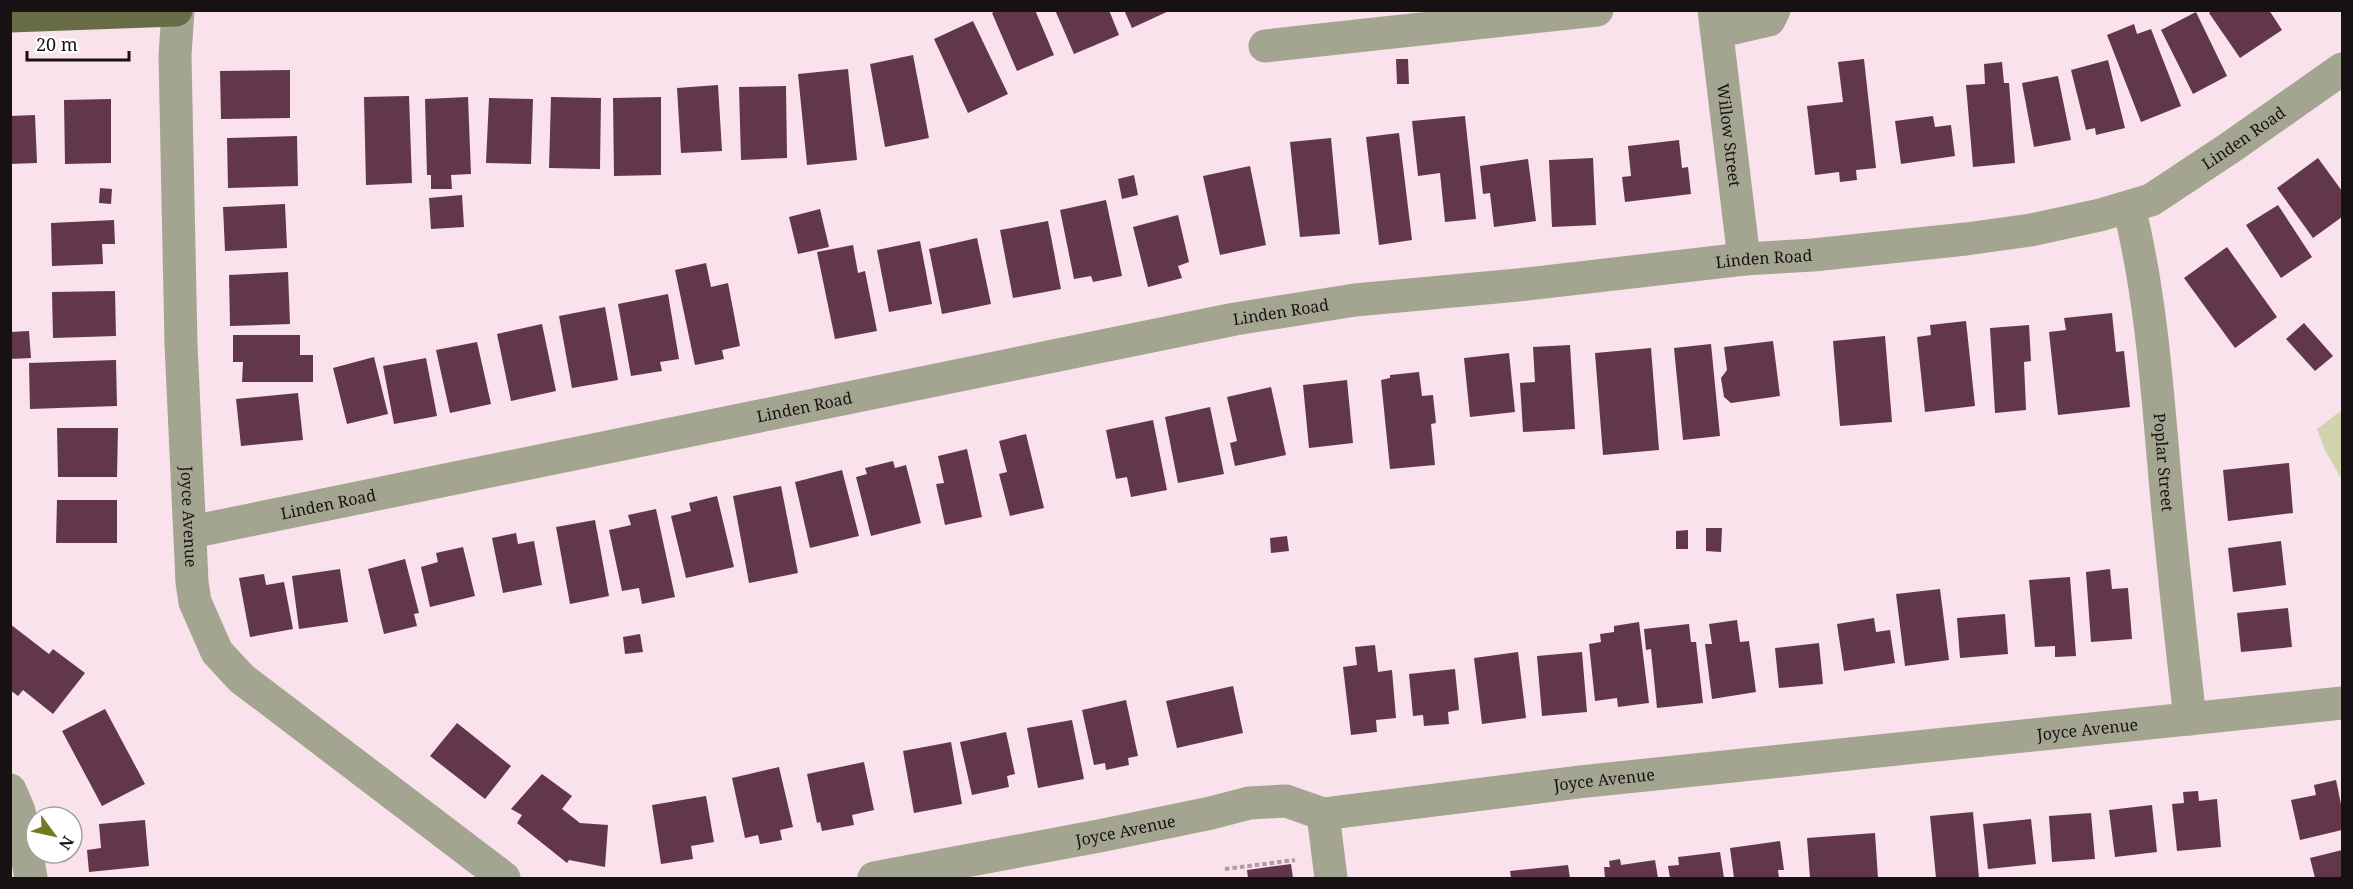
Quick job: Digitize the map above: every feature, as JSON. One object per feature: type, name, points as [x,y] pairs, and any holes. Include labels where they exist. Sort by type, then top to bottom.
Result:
[{"type":"main road","points":[[10,16],[177,10]]},
{"type":"street","name":"Joyce Avenue","points":[[177,10],[175,56],[181,344],[192,582],[195,602],[217,652],[241,678],[463,845],[504,879]]},
{"type":"street","points":[[1265,46],[1597,10]]},
{"type":"street","points":[[1716,21],[1769,20],[1774,10]]},
{"type":"street","name":"Willow Street","points":[[1716,21],[1744,259]]},
{"type":"street","name":"Linden Road","points":[[191,532],[1235,319],[1355,300],[1518,285],[1744,259],[1813,255],[2031,230],[2151,200],[2343,69]]},
{"type":"street","name":"Poplar Street","points":[[2129,207],[2141,257],[2156,370],[2190,719]]},
{"type":"street","name":"Joyce Avenue","points":[[873,879],[1099,836],[1250,803],[1286,801],[1323,814],[1579,782],[2343,703]]},
{"type":"street","points":[[10,790],[18,810],[31,879]]},
{"type":"street","points":[[1323,814],[1331,879]]},
{"type":"path","points":[[1225,869],[1295,860],[1297,869]]},
{"type":"green space","points":[[2342,410],[2342,480],[2325,450],[2317,429]]},
{"type":"building","points":[[998,10],[1035,10],[1054,55],[1017,71],[992,13]]},
{"type":"building","points":[[1055,10],[1109,10],[1119,35],[1074,54]]},
{"type":"building","points":[[1124,10],[1171,10],[1132,28]]},
{"type":"building","points":[[2213,10],[2269,10],[2282,30],[2240,58],[2209,13]]},
{"type":"building","points":[[2196,12],[2227,76],[2193,94],[2161,30]]},
{"type":"building","points":[[973,21],[1008,94],[968,113],[934,39]]},
{"type":"building","points":[[2134,24],[2137,34],[2151,29],[2181,106],[2141,122],[2107,35]]},
{"type":"building","points":[[913,55],[929,138],[885,147],[870,64]]},
{"type":"building","points":[[1396,59],[1408,59],[1409,84],[1397,84]]},
{"type":"building","points":[[1864,59],[1876,168],[1856,170],[1857,180],[1840,182],[1839,172],[1815,175],[1807,106],[1843,102],[1838,62]]},
{"type":"building","points":[[2108,60],[2125,128],[2096,135],[2095,128],[2086,130],[2071,70]]},
{"type":"building","points":[[2002,62],[2004,83],[2009,83],[2015,163],[1973,167],[1966,85],[1985,84],[1984,64]]},
{"type":"building","points":[[848,69],[857,160],[807,165],[798,74]]},
{"type":"building","points":[[290,70],[290,118],[221,119],[220,71]]},
{"type":"building","points":[[2058,76],[2071,140],[2034,147],[2022,83]]},
{"type":"building","points":[[718,85],[722,151],[681,153],[677,88]]},
{"type":"building","points":[[786,86],[787,158],[741,160],[739,87]]},
{"type":"building","points":[[409,96],[412,183],[366,185],[364,97]]},
{"type":"building","points":[[468,97],[471,174],[451,175],[452,189],[431,189],[431,175],[427,175],[425,99]]},
{"type":"building","points":[[551,97],[601,98],[600,169],[549,168]]},
{"type":"building","points":[[661,97],[661,175],[614,176],[613,98]]},
{"type":"building","points":[[489,98],[533,99],[531,164],[486,163]]},
{"type":"building","points":[[111,99],[111,163],[65,164],[64,100]]},
{"type":"building","points":[[35,115],[37,163],[10,164],[10,116]]},
{"type":"building","points":[[1465,116],[1476,219],[1445,222],[1440,173],[1418,176],[1412,121]]},
{"type":"building","points":[[1933,116],[1935,127],[1951,125],[1955,156],[1901,164],[1895,121]]},
{"type":"building","points":[[1399,133],[1412,240],[1379,245],[1366,137]]},
{"type":"building","points":[[297,136],[298,186],[228,188],[227,138]]},
{"type":"building","points":[[1331,138],[1340,234],[1300,237],[1290,142]]},
{"type":"building","points":[[1679,140],[1682,168],[1688,167],[1691,194],[1625,202],[1622,177],[1631,176],[1628,146]]},
{"type":"building","points":[[1593,158],[1596,225],[1552,227],[1549,160]]},
{"type":"building","points":[[2318,158],[2342,191],[2342,217],[2313,238],[2277,188]]},
{"type":"building","points":[[1528,159],[1536,221],[1494,227],[1490,193],[1483,194],[1480,166]]},
{"type":"building","points":[[1250,166],[1266,245],[1220,255],[1203,176]]},
{"type":"building","points":[[1134,175],[1138,195],[1122,199],[1118,179]]},
{"type":"building","points":[[100,188],[112,189],[111,204],[99,203]]},
{"type":"building","points":[[462,195],[464,227],[431,229],[429,198]]},
{"type":"building","points":[[1106,200],[1122,276],[1093,282],[1091,276],[1074,279],[1060,210]]},
{"type":"building","points":[[285,204],[287,248],[225,251],[223,207]]},
{"type":"building","points":[[2278,205],[2312,257],[2281,278],[2246,225]]},
{"type":"building","points":[[820,209],[829,247],[798,254],[789,217]]},
{"type":"building","points":[[1178,215],[1189,262],[1178,266],[1182,278],[1148,287],[1133,227]]},
{"type":"building","points":[[114,220],[115,244],[102,244],[103,264],[52,266],[51,223]]},
{"type":"building","points":[[1048,221],[1061,289],[1013,298],[1000,230]]},
{"type":"building","points":[[977,238],[991,304],[942,314],[929,249]]},
{"type":"building","points":[[920,241],[932,304],[889,312],[877,250]]},
{"type":"building","points":[[853,245],[858,273],[865,271],[877,331],[835,339],[817,252]]},
{"type":"building","points":[[2227,247],[2277,317],[2235,348],[2184,278]]},
{"type":"building","points":[[706,263],[711,287],[728,283],[740,346],[722,350],[724,359],[695,365],[675,270]]},
{"type":"building","points":[[288,272],[290,324],[230,326],[229,275]]},
{"type":"building","points":[[115,291],[116,336],[53,338],[52,292]]},
{"type":"building","points":[[668,294],[679,359],[660,362],[662,371],[631,376],[618,304]]},
{"type":"building","points":[[605,307],[618,380],[572,388],[559,316]]},
{"type":"building","points":[[2112,313],[2116,352],[2124,351],[2130,407],[2058,415],[2049,332],[2066,330],[2064,318]]},
{"type":"building","points":[[1966,321],[1975,406],[1925,412],[1917,337],[1931,335],[1930,325]]},
{"type":"building","points":[[2304,323],[2333,356],[2315,371],[2286,339]]},
{"type":"building","points":[[542,324],[556,391],[511,401],[497,334]]},
{"type":"building","points":[[2029,325],[2031,361],[2024,362],[2026,410],[1995,413],[1990,328]]},
{"type":"building","points":[[29,331],[31,358],[10,359],[10,332]]},
{"type":"building","points":[[233,335],[300,335],[300,355],[313,355],[313,382],[242,382],[243,362],[233,362]]},
{"type":"building","points":[[1885,336],[1892,422],[1840,426],[1833,341]]},
{"type":"building","points":[[1773,341],[1780,396],[1731,403],[1724,397],[1721,378],[1727,370],[1724,347]]},
{"type":"building","points":[[477,342],[491,404],[450,413],[436,350]]},
{"type":"building","points":[[1711,344],[1720,436],[1683,440],[1674,348]]},
{"type":"building","points":[[1570,345],[1575,429],[1523,432],[1520,383],[1535,382],[1533,347]]},
{"type":"building","points":[[1651,348],[1659,450],[1603,455],[1595,353]]},
{"type":"building","points":[[1509,353],[1515,412],[1470,417],[1464,358]]},
{"type":"building","points":[[374,357],[388,414],[347,424],[333,368]]},
{"type":"building","points":[[426,358],[437,416],[394,424],[383,366]]},
{"type":"building","points":[[116,360],[117,406],[30,409],[29,363]]},
{"type":"building","points":[[1419,372],[1422,396],[1433,395],[1436,423],[1431,424],[1435,465],[1390,469],[1381,380],[1390,378],[1390,375]]},
{"type":"building","points":[[1347,380],[1353,443],[1309,448],[1303,385]]},
{"type":"building","points":[[1271,387],[1286,455],[1235,466],[1230,443],[1237,441],[1227,397]]},
{"type":"building","points":[[298,393],[303,440],[241,446],[236,399]]},
{"type":"building","points":[[1210,407],[1224,474],[1178,483],[1165,417]]},
{"type":"building","points":[[1153,420],[1167,490],[1131,497],[1127,477],[1116,479],[1106,430]]},
{"type":"building","points":[[57,428],[118,428],[117,477],[58,477]]},
{"type":"building","points":[[1026,434],[1044,508],[1010,516],[999,474],[1007,472],[999,441]]},
{"type":"building","points":[[967,449],[982,517],[945,525],[936,484],[944,483],[938,456]]},
{"type":"building","points":[[893,461],[895,468],[906,465],[921,523],[871,536],[856,477],[867,474],[865,468]]},
{"type":"building","points":[[2289,463],[2293,513],[2228,521],[2223,470]]},
{"type":"building","points":[[842,470],[859,536],[810,548],[795,482]]},
{"type":"building","points":[[781,486],[798,573],[749,583],[733,496]]},
{"type":"building","points":[[717,496],[734,567],[686,578],[671,516],[691,511],[689,503]]},
{"type":"building","points":[[57,500],[117,500],[117,543],[56,543]]},
{"type":"building","points":[[656,509],[675,597],[642,604],[639,588],[622,591],[609,530],[631,525],[628,515]]},
{"type":"building","points":[[595,520],[609,596],[570,604],[556,527]]},
{"type":"building","points":[[1706,528],[1722,528],[1721,552],[1706,551]]},
{"type":"building","points":[[1688,530],[1688,549],[1676,549],[1676,531]]},
{"type":"building","points":[[516,533],[518,544],[534,541],[542,585],[503,593],[492,538]]},
{"type":"building","points":[[1287,536],[1289,551],[1271,553],[1270,538]]},
{"type":"building","points":[[2281,541],[2286,585],[2233,592],[2228,548]]},
{"type":"building","points":[[463,547],[475,596],[430,607],[421,567],[438,562],[436,553]]},
{"type":"building","points":[[405,559],[419,613],[414,614],[417,626],[384,634],[368,569]]},
{"type":"building","points":[[340,569],[348,622],[299,629],[292,576]]},
{"type":"building","points":[[2110,569],[2112,589],[2128,588],[2132,639],[2091,642],[2086,572]]},
{"type":"building","points":[[264,574],[266,585],[284,582],[293,629],[250,637],[239,578]]},
{"type":"building","points":[[2070,577],[2076,656],[2055,657],[2055,646],[2035,647],[2029,580]]},
{"type":"building","points":[[1940,589],[1949,660],[1905,666],[1896,594]]},
{"type":"building","points":[[2288,608],[2292,647],[2241,652],[2237,613]]},
{"type":"building","points":[[2005,614],[2008,654],[1960,658],[1957,618]]},
{"type":"building","points":[[1874,618],[1876,632],[1890,630],[1895,663],[1844,671],[1837,624]]},
{"type":"building","points":[[1737,620],[1740,642],[1749,641],[1756,692],[1712,699],[1705,644],[1712,644],[1709,624]]},
{"type":"building","points":[[1639,622],[1649,703],[1618,707],[1617,698],[1595,701],[1589,644],[1601,642],[1600,634],[1614,632],[1614,626]]},
{"type":"building","points":[[10,624],[49,654],[53,649],[85,673],[53,714],[23,690],[18,696],[10,690]]},
{"type":"building","points":[[1689,624],[1691,642],[1696,642],[1703,703],[1657,708],[1651,649],[1646,650],[1644,629]]},
{"type":"building","points":[[640,634],[643,652],[625,654],[623,637]]},
{"type":"building","points":[[1819,643],[1823,684],[1779,688],[1775,648]]},
{"type":"building","points":[[1375,645],[1378,672],[1392,670],[1396,718],[1376,720],[1377,732],[1351,735],[1343,667],[1357,665],[1355,647]]},
{"type":"building","points":[[1518,652],[1526,718],[1482,724],[1474,658]]},
{"type":"building","points":[[1582,652],[1587,712],[1542,716],[1537,656]]},
{"type":"building","points":[[1455,669],[1459,710],[1448,712],[1449,724],[1424,726],[1423,715],[1413,716],[1409,674]]},
{"type":"building","points":[[1233,686],[1243,733],[1177,748],[1166,701]]},
{"type":"building","points":[[1126,700],[1138,756],[1128,758],[1129,765],[1106,770],[1105,763],[1094,765],[1082,710]]},
{"type":"building","points":[[105,709],[145,784],[102,806],[62,731]]},
{"type":"building","points":[[1072,720],[1084,779],[1038,788],[1027,728]]},
{"type":"building","points":[[457,723],[511,766],[485,799],[430,756]]},
{"type":"building","points":[[1006,732],[1015,774],[1007,776],[1009,787],[972,795],[960,742]]},
{"type":"building","points":[[951,742],[962,804],[914,813],[903,751]]},
{"type":"building","points":[[864,762],[874,810],[852,815],[854,825],[822,831],[820,822],[817,823],[807,774]]},
{"type":"building","points":[[779,767],[793,827],[780,830],[782,840],[760,844],[758,835],[745,838],[732,778]]},
{"type":"building","points":[[542,774],[572,796],[562,809],[580,823],[608,825],[605,867],[569,860],[567,863],[517,823],[522,815],[511,809]]},
{"type":"building","points":[[2336,780],[2342,809],[2342,830],[2300,840],[2291,800],[2316,795],[2314,785]]},
{"type":"building","points":[[2198,791],[2199,801],[2217,799],[2221,847],[2177,851],[2172,804],[2184,803],[2183,792]]},
{"type":"building","points":[[706,796],[714,842],[691,846],[693,859],[661,864],[652,805]]},
{"type":"building","points":[[2152,805],[2157,852],[2115,857],[2109,810]]},
{"type":"building","points":[[1973,812],[1979,878],[1936,878],[1930,816]]},
{"type":"building","points":[[2091,813],[2095,859],[2052,862],[2049,816]]},
{"type":"building","points":[[2031,819],[2036,864],[1988,869],[1983,824]]},
{"type":"building","points":[[145,820],[149,866],[89,872],[87,850],[101,848],[99,824]]},
{"type":"building","points":[[1875,833],[1878,878],[1810,878],[1807,838]]},
{"type":"building","points":[[1780,841],[1784,870],[1778,870],[1779,878],[1734,878],[1730,848]]},
{"type":"building","points":[[2342,850],[2342,878],[2315,878],[2310,858]]},
{"type":"building","points":[[1720,852],[1724,878],[1670,878],[1668,866],[1679,865],[1678,857]]},
{"type":"building","points":[[1620,859],[1621,865],[1655,860],[1658,878],[1605,878],[1604,867],[1610,867],[1609,861]]},
{"type":"building","points":[[1291,864],[1293,878],[1248,878],[1247,870]]},
{"type":"building","points":[[1568,865],[1570,878],[1511,878],[1510,871]]}]
